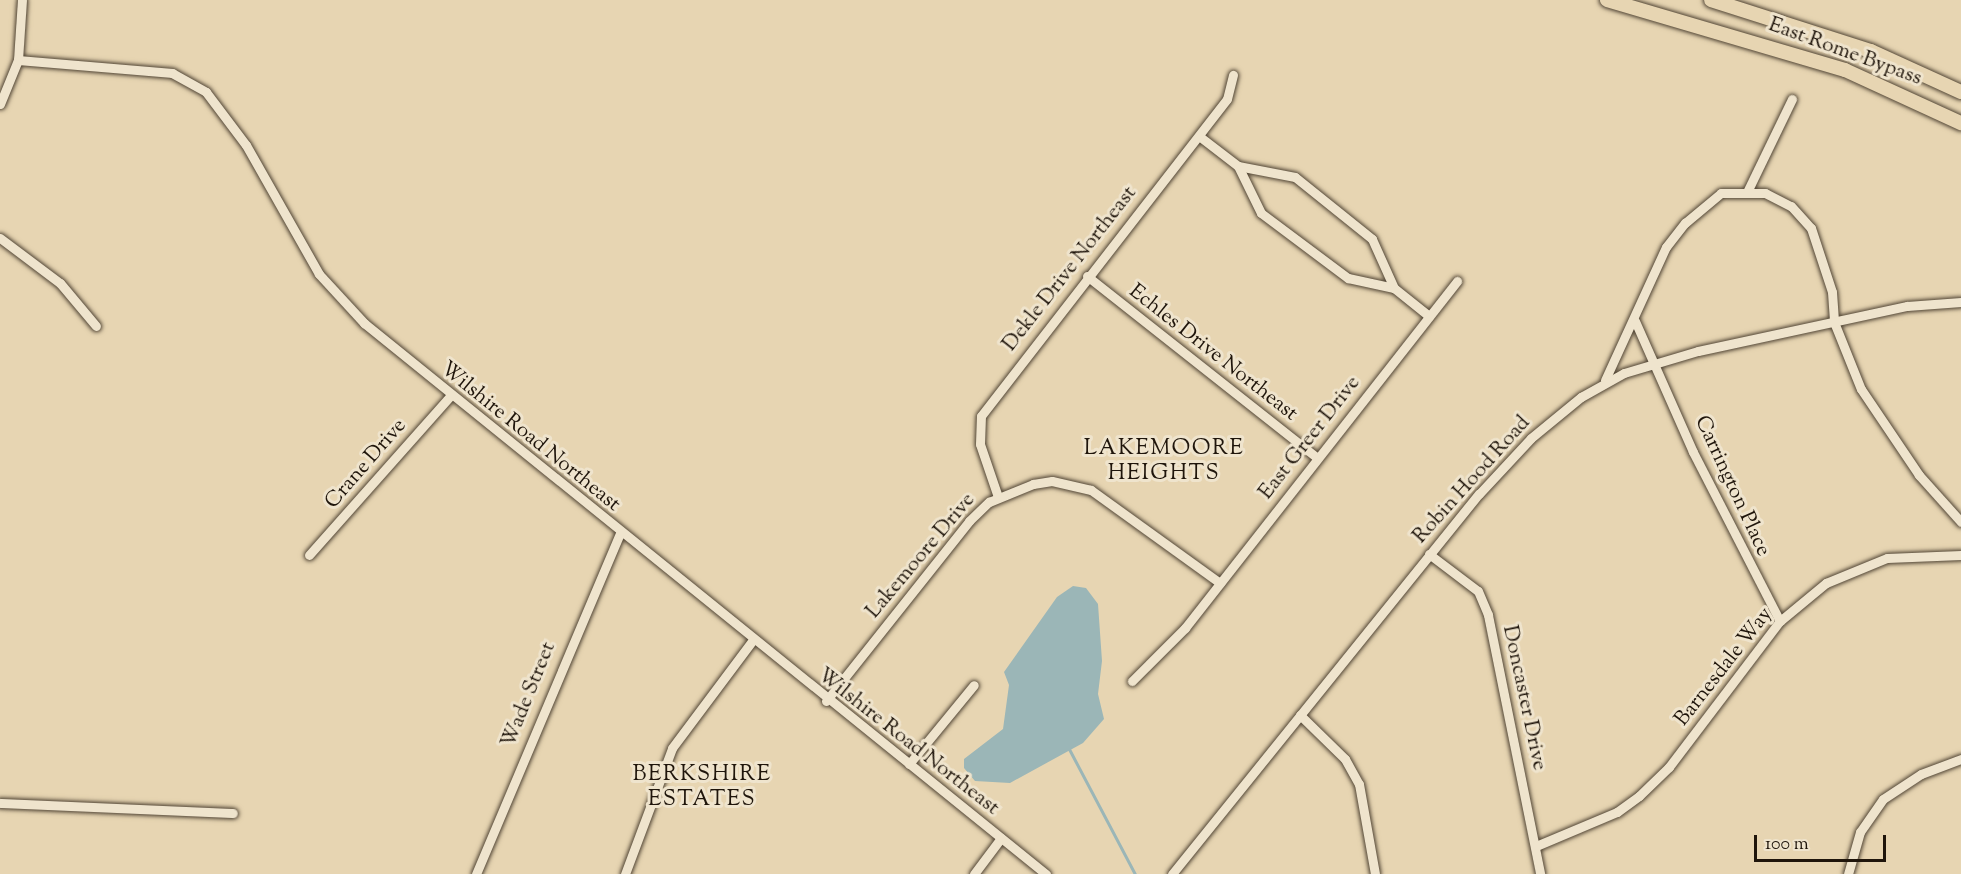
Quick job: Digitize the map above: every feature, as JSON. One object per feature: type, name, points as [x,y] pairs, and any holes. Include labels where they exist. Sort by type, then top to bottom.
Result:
[{"type":"highway","name":"East Rome Bypass","points":[[1607,0],[1845,70],[1961,123]]},
{"type":"highway","name":"East Rome Bypass","points":[[1711,0],[1871,51],[1961,92]]},
{"type":"street","points":[[0,104],[18,60],[22,0]]},
{"type":"street","name":"Wilshire Road Northeast","points":[[18,60],[172,73],[206,92],[246,145],[328,287],[450,396],[826,701],[1046,874]]},
{"type":"street","name":"Dekle Drive Northeast","points":[[998,497],[980,444],[981,416],[1087,276],[1227,99],[1233,75]]},
{"type":"street","points":[[1748,190],[1792,99]]},
{"type":"street","points":[[1199,136],[1238,166],[1261,213],[1348,278],[1394,288],[1429,316]]},
{"type":"street","points":[[1238,166],[1295,177],[1372,239],[1394,288]]},
{"type":"street","points":[[1601,384],[1635,321],[1666,247],[1685,223],[1721,194],[1748,190],[1781,200],[1811,228],[1832,292],[1834,322],[1875,413],[1961,522]]},
{"type":"street","points":[[0,238],[60,283],[96,326]]},
{"type":"street","name":"Echles Drive Northeast","points":[[1087,276],[1316,457]]},
{"type":"street","name":"East Greer Drive","points":[[1132,681],[1185,628],[1316,457],[1457,281]]},
{"type":"street","name":"Robin Hood Road","points":[[1172,874],[1429,554],[1531,438],[1601,384],[1654,364],[1834,322],[1928,302],[1961,303]]},
{"type":"street","name":"Carrington Place","points":[[1635,321],[1780,621]]},
{"type":"street","name":"Crane Drive","points":[[309,555],[450,396]]},
{"type":"street","name":"Lakemoore Drive","points":[[826,701],[969,521],[998,497],[1052,480],[1091,490],[1220,583]]},
{"type":"street","name":"Wade Street","points":[[476,874],[620,532]]},
{"type":"street","name":"Doncaster Drive","points":[[1429,554],[1478,591],[1488,615],[1540,874]]},
{"type":"street","name":"Barnesdale Way","points":[[1536,846],[1617,812],[1639,796],[1669,768],[1780,621],[1826,583],[1858,567],[1910,556],[1961,555]]},
{"type":"street","points":[[625,874],[672,748],[752,641]]},
{"type":"street","points":[[909,764],[974,685]]},
{"type":"street","points":[[1300,715],[1345,759],[1359,784],[1376,874]]},
{"type":"street","points":[[1848,874],[1860,832],[1883,798],[1921,774],[1961,759]]},
{"type":"street","points":[[0,803],[233,813]]},
{"type":"street","points":[[974,874],[1001,838]]},
{"type":"water","points":[[1073,586],[1086,588],[1098,604],[1102,661],[1098,694],[1104,719],[1083,743],[1010,783],[975,781],[964,768],[964,759],[1003,729],[1009,685],[1004,672],[1057,597]]},
{"type":"waterway","points":[[1069,749],[1135,874]]},
{"type":"district","name":"LAKEMOORE HEIGHTS","points":[[1164,462]]},
{"type":"district","name":"BERKSHIRE ESTATES","points":[[702,788]]}]
